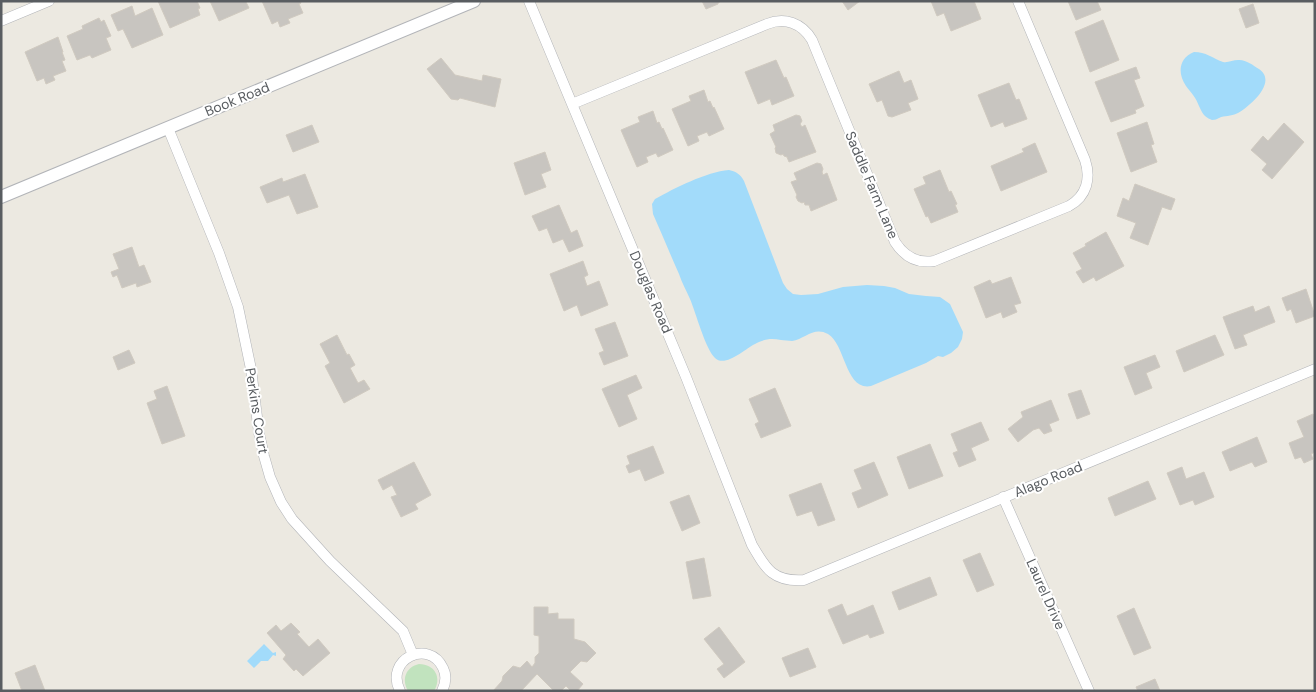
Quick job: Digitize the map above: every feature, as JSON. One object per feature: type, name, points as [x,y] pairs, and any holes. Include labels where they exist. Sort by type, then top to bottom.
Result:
[{"type":"street","points":[[1,21],[49,1]]},
{"type":"street","name":"Book Road","points":[[1,197],[474,1]]},
{"type":"street","name":"Douglas Road","points":[[529,1],[686,377],[752,545],[762,563],[770,572],[780,578]]},
{"type":"street","name":"Saddle Farm Lane","points":[[572,104],[774,21],[795,23],[802,27],[812,40],[895,242],[906,255],[915,260],[934,262],[1069,206],[1079,198],[1086,186],[1088,174],[1085,160],[1018,1]]},
{"type":"street","name":"Perkins Court","points":[[168,128],[219,253],[238,307],[250,362],[259,433],[264,456],[270,478],[281,502],[292,519],[330,561],[403,631],[413,655]]},
{"type":"street","name":"Alago Road","points":[[780,578],[791,581],[804,580],[1315,368]]},
{"type":"street","name":"Laurel Drive","points":[[1003,497],[1089,691]]},
{"type":"street","points":[[400,691],[396,674],[402,662],[413,655],[419,654],[432,656],[441,664],[446,676],[442,691]]},
{"type":"green space","points":[[419,664],[429,666],[436,673],[437,681],[434,691],[408,691],[405,682],[406,674],[411,668]]},
{"type":"water","points":[[1194,52],[1206,54],[1223,62],[1243,60],[1249,63],[1264,74],[1264,87],[1249,105],[1238,113],[1214,120],[1206,117],[1181,76],[1181,66],[1185,58]]},
{"type":"water","points":[[729,170],[738,174],[744,181],[783,283],[793,294],[818,294],[843,287],[867,285],[895,288],[909,294],[940,297],[950,304],[963,332],[958,347],[943,357],[938,356],[871,386],[862,386],[856,382],[834,340],[828,334],[818,331],[792,341],[765,340],[724,361],[715,358],[704,339],[690,299],[653,214],[652,204],[655,199],[691,181],[720,171]]},
{"type":"water","points":[[264,644],[273,653],[276,652],[276,656],[273,655],[268,661],[261,661],[254,668],[247,661]]},
{"type":"building","points":[[158,1],[197,1],[200,15],[170,28]]},
{"type":"building","points":[[210,1],[248,1],[246,2],[249,8],[219,21]]},
{"type":"building","points":[[262,1],[300,1],[301,3],[299,4],[303,13],[288,19],[290,23],[280,27],[278,21],[272,24]]},
{"type":"building","points":[[702,1],[721,1],[706,9]]},
{"type":"building","points":[[842,1],[860,1],[848,10]]},
{"type":"building","points":[[931,1],[974,1],[981,19],[951,31],[944,13],[937,16]]},
{"type":"building","points":[[1068,1],[1097,1],[1101,10],[1076,20]]},
{"type":"building","points":[[1253,4],[1259,23],[1246,28],[1239,9]]},
{"type":"building","points":[[132,6],[135,16],[152,8],[163,35],[132,48],[123,29],[118,31],[111,15]]},
{"type":"building","points":[[99,18],[101,22],[104,20],[111,36],[106,38],[111,50],[92,58],[90,55],[77,60],[67,36],[83,29],[82,26]]},
{"type":"building","points":[[1103,20],[1119,60],[1090,72],[1075,32]]},
{"type":"building","points":[[58,37],[65,60],[62,61],[66,71],[53,76],[55,80],[46,84],[44,78],[37,81],[25,52]]},
{"type":"building","points":[[441,58],[455,75],[482,81],[483,75],[501,79],[495,107],[460,98],[458,100],[451,99],[427,69]]},
{"type":"building","points":[[776,60],[794,96],[772,105],[770,99],[758,104],[745,72]]},
{"type":"building","points":[[1136,67],[1140,78],[1134,80],[1144,106],[1135,110],[1136,113],[1111,122],[1095,82]]},
{"type":"building","points":[[899,71],[904,83],[911,80],[918,99],[908,103],[911,110],[892,117],[888,116],[882,100],[877,102],[869,84]]},
{"type":"building","points":[[1009,83],[1016,100],[1019,99],[1027,119],[1005,127],[1003,122],[991,127],[978,95]]},
{"type":"building","points":[[704,90],[708,102],[710,101],[714,107],[724,129],[709,136],[707,132],[697,136],[699,141],[688,146],[672,109],[691,101],[689,96]]},
{"type":"building","points":[[653,111],[657,123],[659,122],[663,128],[673,150],[658,157],[656,153],[646,157],[648,162],[637,167],[621,130],[640,122],[638,117]]},
{"type":"building","points":[[796,115],[800,116],[802,127],[805,125],[816,152],[789,162],[783,154],[776,153],[776,147],[770,134],[775,131],[773,125]]},
{"type":"building","points":[[1147,122],[1154,144],[1151,145],[1157,162],[1131,172],[1117,133]]},
{"type":"building","points":[[1284,123],[1304,142],[1272,179],[1262,170],[1267,164],[1251,150],[1263,136],[1268,141]]},
{"type":"building","points":[[312,125],[319,142],[293,152],[286,135]]},
{"type":"building","points":[[1035,143],[1047,172],[1001,191],[991,166],[1024,152],[1022,149]]},
{"type":"building","points":[[545,152],[551,170],[541,174],[546,187],[525,195],[514,163]]},
{"type":"building","points":[[817,163],[821,164],[823,175],[827,173],[837,200],[811,211],[809,205],[798,201],[791,182],[797,180],[794,173]]},
{"type":"building","points":[[940,170],[949,192],[951,191],[957,204],[955,205],[958,212],[931,223],[928,216],[926,217],[914,189],[926,184],[923,177]]},
{"type":"building","points":[[305,174],[318,207],[297,214],[289,195],[267,203],[260,187],[282,178],[283,182]]},
{"type":"building","points":[[1135,184],[1175,199],[1171,210],[1162,207],[1148,245],[1130,238],[1136,223],[1117,216],[1123,198],[1129,201]]},
{"type":"building","points":[[559,205],[571,233],[577,230],[583,246],[569,252],[563,239],[553,243],[547,228],[539,231],[532,216]]},
{"type":"building","points":[[1106,232],[1124,266],[1096,281],[1094,277],[1083,283],[1076,272],[1082,269],[1073,253]]},
{"type":"building","points":[[132,247],[139,267],[144,265],[151,282],[137,287],[136,283],[122,288],[117,275],[113,277],[111,272],[119,269],[113,254]]},
{"type":"building","points":[[583,261],[588,275],[584,277],[587,286],[599,281],[608,305],[581,316],[577,305],[564,311],[550,274]]},
{"type":"building","points":[[1011,277],[1021,303],[1014,305],[1017,312],[1003,318],[1001,312],[986,318],[974,287],[990,280],[992,284]]},
{"type":"building","points":[[1306,289],[1315,316],[1296,323],[1291,309],[1287,311],[1282,298]]},
{"type":"building","points":[[1253,306],[1255,312],[1269,306],[1275,322],[1243,335],[1247,345],[1235,349],[1223,317]]},
{"type":"building","points":[[615,322],[628,356],[604,365],[599,353],[604,351],[595,329]]},
{"type":"building","points":[[337,335],[347,355],[349,354],[355,365],[350,368],[358,383],[364,380],[370,389],[344,403],[325,366],[330,363],[320,344]]},
{"type":"building","points":[[1215,335],[1224,355],[1184,372],[1176,351]]},
{"type":"building","points":[[129,350],[135,363],[118,370],[113,357]]},
{"type":"building","points":[[1155,355],[1160,367],[1146,373],[1152,388],[1135,395],[1124,367]]},
{"type":"building","points":[[636,375],[642,388],[627,395],[637,419],[619,427],[602,389]]},
{"type":"building","points":[[167,386],[185,436],[162,444],[147,403],[157,399],[154,391]]},
{"type":"building","points":[[775,388],[791,426],[761,438],[755,424],[759,422],[749,399]]},
{"type":"building","points":[[1081,390],[1090,414],[1077,419],[1068,394]]},
{"type":"building","points":[[1051,400],[1059,420],[1049,424],[1052,431],[1044,434],[1039,428],[1033,430],[1018,442],[1008,429],[1023,417],[1021,412]]},
{"type":"building","points":[[1313,414],[1315,418],[1315,452],[1311,454],[1313,459],[1304,463],[1301,457],[1295,459],[1289,443],[1304,437],[1297,421]]},
{"type":"building","points":[[981,422],[989,440],[971,448],[976,460],[959,467],[953,453],[958,451],[951,434]]},
{"type":"building","points":[[1257,437],[1267,462],[1255,467],[1252,462],[1230,471],[1222,452]]},
{"type":"building","points":[[930,444],[943,476],[909,489],[897,457]]},
{"type":"building","points":[[653,446],[664,473],[645,481],[640,469],[629,473],[626,466],[630,464],[627,456]]},
{"type":"building","points":[[414,462],[431,495],[415,504],[418,509],[401,517],[391,497],[397,495],[392,485],[383,490],[378,480]]},
{"type":"building","points":[[874,462],[888,495],[858,508],[852,493],[862,489],[854,470]]},
{"type":"building","points":[[1182,467],[1186,479],[1204,472],[1214,497],[1195,505],[1193,500],[1180,505],[1167,473]]},
{"type":"building","points":[[1148,481],[1156,499],[1115,516],[1108,498]]},
{"type":"building","points":[[821,483],[835,520],[818,526],[812,511],[797,516],[789,495]]},
{"type":"building","points":[[689,495],[700,523],[682,531],[670,502]]},
{"type":"building","points":[[980,553],[994,585],[977,592],[963,560]]},
{"type":"building","points":[[704,558],[711,596],[693,599],[686,562]]},
{"type":"building","points":[[930,577],[937,595],[899,610],[892,592]]},
{"type":"building","points":[[842,604],[847,616],[873,605],[884,633],[870,638],[868,634],[843,644],[828,610]]},
{"type":"building","points":[[534,607],[548,607],[548,614],[558,613],[558,619],[574,619],[574,639],[585,642],[596,653],[587,662],[581,661],[570,672],[583,684],[577,691],[571,691],[566,686],[561,691],[554,691],[537,674],[521,691],[493,691],[502,681],[503,676],[513,666],[520,668],[527,661],[532,667],[535,663],[535,657],[539,653],[539,636],[534,635]]},
{"type":"building","points":[[1134,608],[1151,648],[1134,655],[1117,616]]},
{"type":"building","points":[[291,623],[300,632],[297,634],[309,647],[318,639],[330,653],[303,676],[296,669],[294,671],[283,659],[286,655],[267,633],[276,625],[281,631]]},
{"type":"building","points":[[719,627],[745,662],[724,678],[717,669],[724,664],[704,639]]},
{"type":"building","points":[[808,648],[816,667],[790,677],[782,658]]},
{"type":"building","points":[[35,665],[45,691],[22,691],[15,673]]},
{"type":"building","points":[[1155,679],[1160,691],[1138,691],[1136,687]]}]
